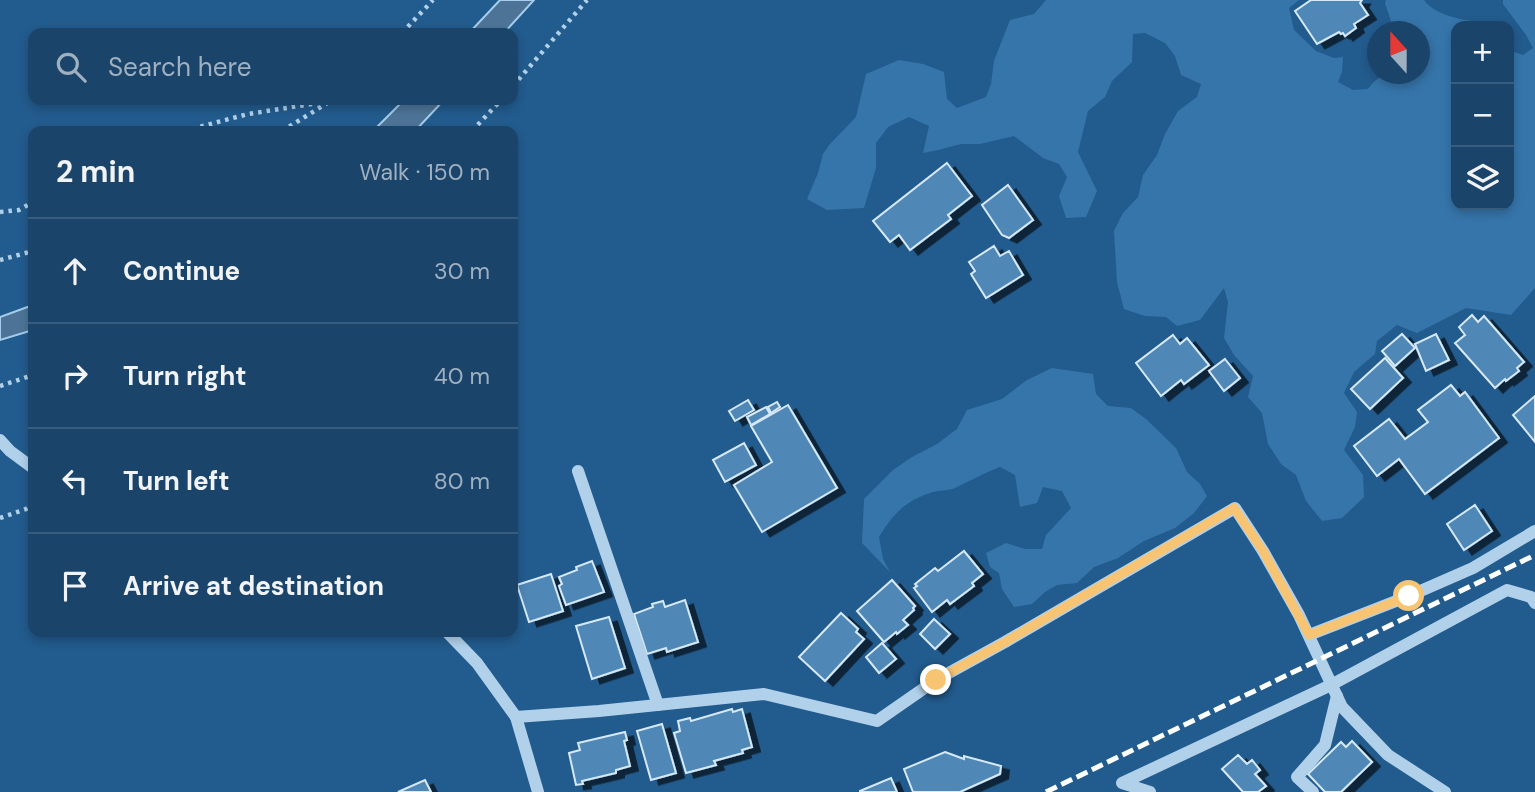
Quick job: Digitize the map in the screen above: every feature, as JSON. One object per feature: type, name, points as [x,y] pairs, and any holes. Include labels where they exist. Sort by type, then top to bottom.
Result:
[{"type":"street","points":[[0,440],[28,464]]},
{"type":"street","points":[[578,471],[658,705]]},
{"type":"street","points":[[516,717],[764,694],[877,721],[936,680],[1234,508],[1263,551],[1309,635],[1342,707],[1388,755],[1445,792]]},
{"type":"street","points":[[1309,635],[1473,568],[1535,531]]},
{"type":"street","points":[[1150,792],[1122,783],[1334,691],[1507,590],[1531,597],[1535,603]]},
{"type":"street","points":[[452,637],[477,663],[516,717],[538,792]]},
{"type":"street","points":[[1312,792],[1297,778],[1325,745],[1334,691]]},
{"type":"path","points":[[407,28],[433,0]]},
{"type":"path","points":[[518,80],[587,0]]},
{"type":"path","points":[[203,126],[248,114],[302,105]]},
{"type":"path","points":[[290,126],[324,105]]},
{"type":"path","points":[[477,126],[496,105]]},
{"type":"path","points":[[0,212],[19,210],[28,205]]},
{"type":"path","points":[[0,260],[28,253]]},
{"type":"path","points":[[0,386],[28,377]]},
{"type":"path","points":[[0,518],[28,507]]},
{"type":"shaded area","points":[[500,0],[534,0],[509,28],[474,28]]},
{"type":"shaded area","points":[[1046,0],[1299,0],[1289,8],[1294,30],[1316,51],[1334,58],[1343,57],[1338,82],[1353,90],[1368,89],[1372,84],[1430,84],[1430,21],[1391,21],[1385,3],[1386,0],[1424,0],[1439,12],[1472,21],[1451,21],[1451,210],[1514,210],[1514,52],[1523,55],[1533,48],[1503,4],[1503,0],[1535,0],[1535,288],[1511,315],[1466,308],[1417,333],[1397,325],[1377,341],[1375,354],[1354,372],[1344,393],[1357,412],[1355,427],[1344,450],[1363,475],[1364,497],[1342,518],[1322,521],[1306,501],[1296,475],[1281,464],[1268,444],[1262,413],[1248,397],[1253,376],[1234,355],[1224,338],[1228,302],[1224,288],[1200,320],[1177,326],[1166,317],[1145,316],[1124,309],[1117,282],[1114,231],[1123,213],[1138,197],[1143,175],[1157,155],[1178,111],[1197,97],[1201,84],[1181,75],[1175,56],[1165,43],[1145,33],[1133,34],[1132,62],[1112,81],[1105,97],[1088,111],[1078,152],[1097,191],[1086,217],[1066,218],[1059,196],[1067,177],[1059,164],[1043,158],[1014,136],[923,153],[929,126],[909,117],[888,127],[876,143],[876,168],[864,208],[827,210],[807,199],[823,154],[856,117],[866,74],[899,60],[923,64],[944,72],[947,99],[957,108],[986,97],[994,61],[1010,20],[1034,14]]},
{"type":"shaded area","points":[[399,105],[439,105],[420,126],[378,126]]},
{"type":"shaded area","points":[[28,307],[28,332],[0,340],[0,317]]},
{"type":"shaded area","points":[[1052,368],[1093,374],[1096,394],[1108,406],[1131,408],[1176,448],[1187,472],[1200,484],[1207,496],[1194,513],[1175,528],[1144,541],[1118,558],[1094,567],[1077,583],[1057,585],[1032,604],[1014,607],[1002,589],[999,573],[990,567],[986,553],[1006,543],[1025,549],[1042,549],[1046,535],[1071,508],[1062,491],[1043,487],[1037,503],[1020,507],[1015,475],[1000,467],[950,490],[924,495],[901,509],[879,537],[883,559],[890,572],[862,543],[864,499],[893,470],[957,429],[967,410],[1002,399],[1027,380]]},
{"type":"building","points":[[1311,0],[1362,0],[1360,3],[1368,15],[1354,24],[1356,28],[1345,36],[1339,32],[1317,44],[1295,11]]},
{"type":"building","points":[[947,163],[972,196],[948,215],[951,219],[910,250],[899,235],[890,242],[873,221]]},
{"type":"building","points":[[1008,185],[1033,220],[1009,238],[1002,235],[982,205]]},
{"type":"building","points":[[994,246],[1000,256],[1009,251],[1023,275],[986,298],[971,274],[975,271],[969,262]]},
{"type":"building","points":[[1472,315],[1478,322],[1484,316],[1524,362],[1517,368],[1519,371],[1495,388],[1455,343],[1465,335],[1459,327]]},
{"type":"building","points":[[1402,334],[1415,348],[1395,366],[1382,351]]},
{"type":"building","points":[[1436,334],[1449,360],[1426,371],[1415,344]]},
{"type":"building","points":[[1173,335],[1180,344],[1187,338],[1209,365],[1184,384],[1181,380],[1161,396],[1136,363]]},
{"type":"building","points":[[1385,358],[1403,378],[1370,409],[1351,389]]},
{"type":"building","points":[[1225,359],[1240,378],[1224,391],[1209,371]]},
{"type":"building","points":[[1451,385],[1460,396],[1465,392],[1499,438],[1425,494],[1399,459],[1377,476],[1354,446],[1389,419],[1405,439],[1428,422],[1418,410]]},
{"type":"building","points":[[1535,396],[1535,442],[1513,415]]},
{"type":"building","points":[[748,400],[754,410],[735,421],[729,411]]},
{"type":"building","points":[[777,402],[780,407],[771,413],[768,407]]},
{"type":"building","points":[[788,405],[837,488],[762,532],[734,485],[772,462],[751,426]]},
{"type":"building","points":[[766,407],[770,414],[751,425],[747,417]]},
{"type":"building","points":[[744,443],[756,465],[725,482],[713,460]]},
{"type":"building","points":[[1475,505],[1492,531],[1464,550],[1447,524]]},
{"type":"building","points":[[964,551],[983,574],[972,583],[974,586],[950,604],[947,600],[932,612],[914,588],[917,586],[915,584]]},
{"type":"building","points":[[592,561],[604,592],[566,605],[559,586],[562,584],[559,577]]},
{"type":"building","points":[[551,574],[563,611],[529,622],[518,585]]},
{"type":"building","points":[[892,580],[915,606],[903,620],[908,625],[884,642],[857,611]]},
{"type":"building","points":[[685,600],[698,642],[667,652],[666,648],[647,654],[634,614],[653,607],[652,604],[663,601],[665,607]]},
{"type":"building","points":[[841,613],[858,629],[856,632],[864,639],[825,681],[799,657]]},
{"type":"building","points":[[609,617],[625,668],[592,679],[576,626]]},
{"type":"building","points":[[934,619],[950,634],[935,649],[920,634]]},
{"type":"building","points":[[882,643],[896,659],[879,673],[866,657]]},
{"type":"building","points":[[732,709],[733,712],[742,709],[752,747],[742,750],[743,753],[714,761],[716,765],[686,773],[674,733],[680,731],[678,721],[690,718],[691,721]]},
{"type":"building","points":[[662,724],[676,773],[651,780],[637,731]]},
{"type":"building","points":[[625,732],[627,740],[624,741],[630,766],[576,785],[569,753],[580,750],[578,743]]},
{"type":"building","points":[[1352,741],[1372,762],[1341,792],[1325,792],[1308,774],[1341,742],[1346,747]]},
{"type":"building","points":[[945,752],[964,759],[964,756],[1001,766],[1000,774],[960,792],[913,792],[904,769]]},
{"type":"building","points":[[1238,755],[1247,764],[1252,760],[1260,770],[1255,774],[1266,786],[1258,792],[1243,792],[1222,769]]},
{"type":"building","points":[[891,778],[897,792],[860,792],[860,791]]},
{"type":"building","points":[[425,780],[431,792],[398,792]]},
{"type":"railway","points":[[1046,792],[1535,555]]},
{"type":"route","points":[[936,680],[1234,508],[1263,551],[1309,635],[1409,596]]}]
